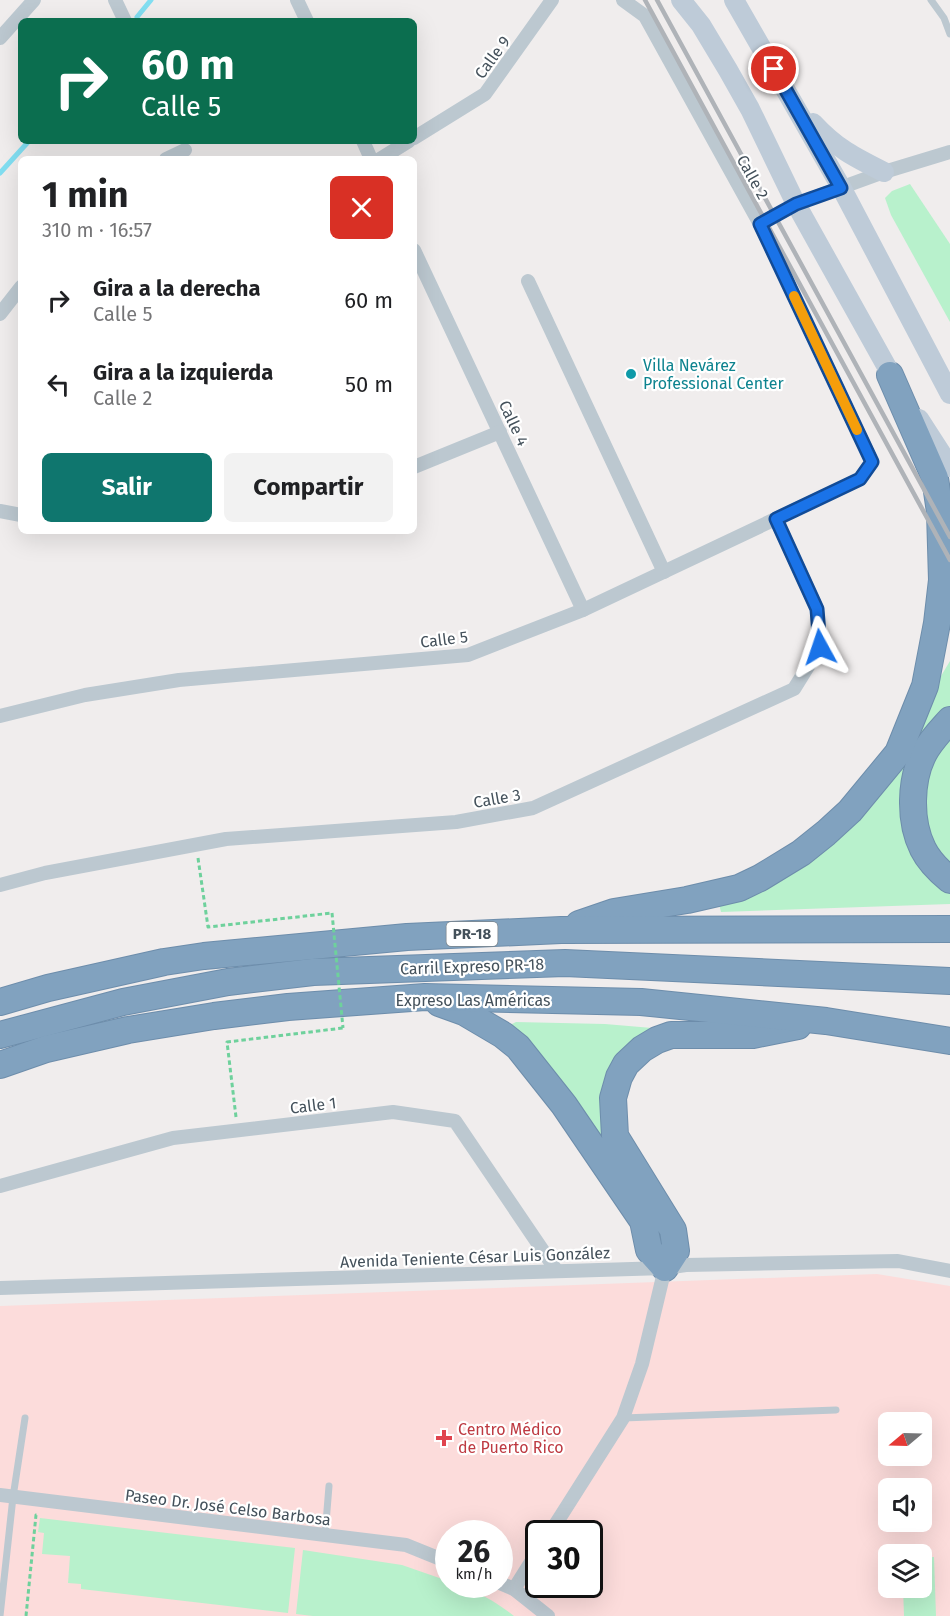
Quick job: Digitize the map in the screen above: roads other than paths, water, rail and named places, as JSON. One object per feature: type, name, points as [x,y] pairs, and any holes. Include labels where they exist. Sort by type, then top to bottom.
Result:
[{"type":"highway","points":[[890,375],[935,478],[940,512],[942,580],[926,686]]},
{"type":"highway","points":[[561,930],[614,912],[687,900],[739,888],[801,853],[850,811],[898,753],[926,686],[950,652]]},
{"type":"highway","points":[[950,720],[937,734],[924,754],[915,780],[913,804],[922,848],[933,865],[950,880]]},
{"type":"highway","name":"PR-18","points":[[0,1002],[117,973],[204,956],[407,937],[561,930],[950,929]]},
{"type":"highway","name":"Carril Expreso PR-18","points":[[0,1035],[123,1002],[228,982],[313,972],[565,963],[950,981]]},
{"type":"highway","points":[[425,997],[464,1012],[503,1035],[518,1047],[564,1105],[644,1221],[649,1250],[665,1268],[676,1251],[674,1230],[615,1136],[613,1098],[619,1077],[626,1064],[642,1048],[671,1035],[753,1035],[826,1021]]},
{"type":"highway","name":"Expreso Las Américas","points":[[0,1065],[46,1049],[128,1030],[288,1007],[425,997],[641,1002],[826,1021],[950,1041]]},
{"type":"main road","points":[[681,0],[701,25],[729,70],[796,204],[890,375],[950,467]]},
{"type":"main road","points":[[734,0],[841,188],[950,394]]},
{"type":"main road","points":[[794,104],[828,139],[847,154],[884,172]]},
{"type":"street","points":[[0,38],[34,0]]},
{"type":"street","points":[[115,0],[124,18]]},
{"type":"street","points":[[297,0],[306,18]]},
{"type":"street","name":"Calle 9","points":[[417,136],[485,94],[552,0]]},
{"type":"street","name":"Calle 2","points":[[622,0],[645,16],[760,224],[872,462],[860,479]]},
{"type":"street","points":[[385,156],[404,144]]},
{"type":"street","points":[[760,224],[796,204],[884,172],[950,152]]},
{"type":"street","name":"Calle 4","points":[[417,256],[584,610]]},
{"type":"street","points":[[528,281],[664,572]]},
{"type":"street","points":[[0,314],[15,304]]},
{"type":"street","points":[[417,466],[500,432]]},
{"type":"street","name":"Calle 5","points":[[0,716],[84,695],[179,680],[468,656],[584,610],[860,479]]},
{"type":"street","points":[[0,511],[18,514]]},
{"type":"street","name":"Calle 3","points":[[0,885],[45,873],[226,838],[456,822],[533,808],[794,689],[820,647],[817,609],[776,519]]},
{"type":"street","name":"Calle 1","points":[[0,1186],[173,1138],[393,1113],[455,1121],[556,1270]]},
{"type":"street","name":"Avenida Teniente César Luis González","points":[[0,1288],[665,1268],[686,1264],[898,1261],[950,1271]]},
{"type":"street","points":[[558,1520],[623,1418],[642,1364],[665,1268]]},
{"type":"street","name":"Paseo Dr. José Celso Barbosa","points":[[6,1496],[406,1545],[435,1557]]},
{"type":"street","points":[[525,1572],[514,1589],[548,1616]]},
{"type":"lane","points":[[931,0],[944,18],[950,34]]},
{"type":"lane","points":[[623,1418],[836,1410]]},
{"type":"lane","points":[[0,1616],[6,1496],[25,1418]]},
{"type":"lane","points":[[325,1535],[329,1486]]},
{"type":"waterway","points":[[137,17],[151,0]]},
{"type":"waterway","points":[[0,173],[26,144]]},
{"type":"railway","points":[[645,0],[950,560]]},
{"type":"railway","points":[[657,0],[950,537]]},
{"type":"place","name":"Villa Nevárez Professional Center","points":[[631,374]]},
{"type":"place","name":"Centro Médico de Puerto Rico","points":[[444,1438]]}]
